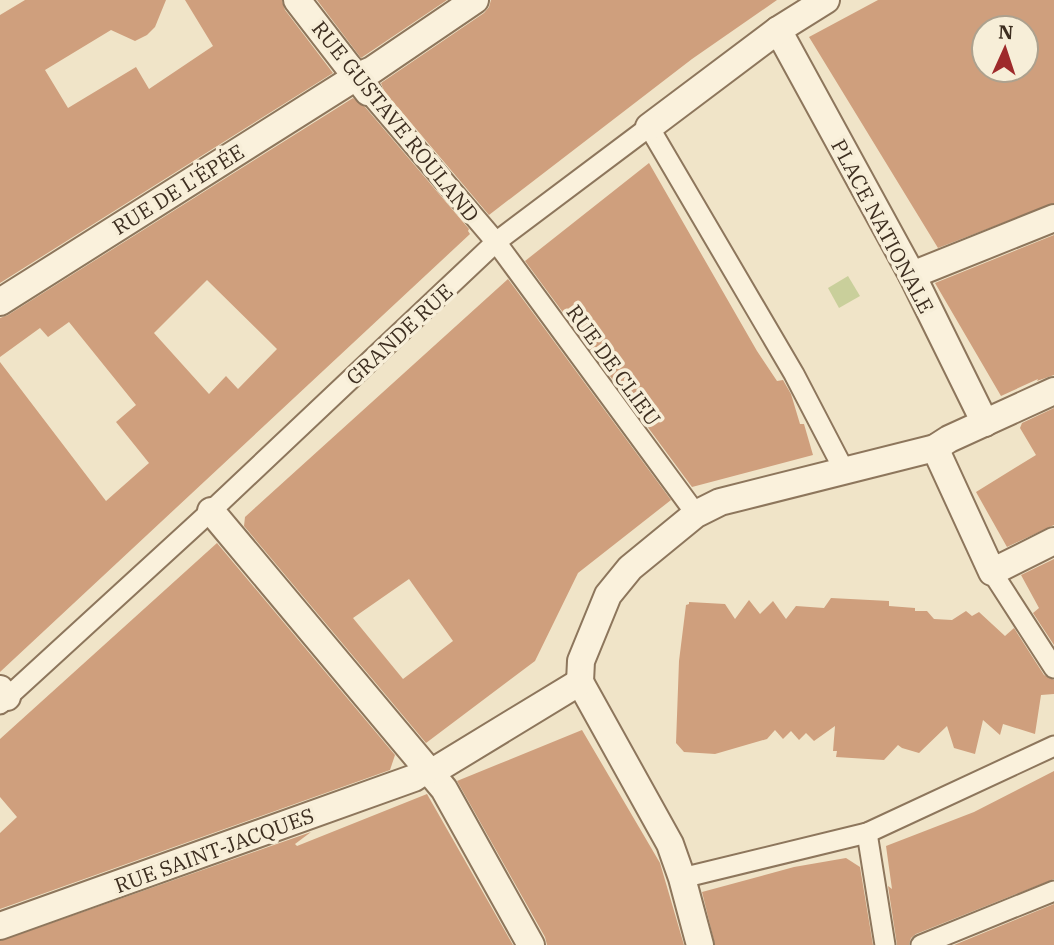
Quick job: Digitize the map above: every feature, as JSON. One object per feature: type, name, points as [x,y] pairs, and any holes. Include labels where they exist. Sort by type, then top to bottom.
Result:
[{"type":"street","name":"RUE GUSTAVE ROULAND","points":[[297,0],[362,84],[496,242]]},
{"type":"street","name":"RUE DE L'ÉPÉE","points":[[0,302],[362,84],[372,70],[475,0]]},
{"type":"street","name":"GRANDE RUE","points":[[2,696],[211,511],[496,242],[778,30],[826,0]]},
{"type":"street","name":"PLACE NATIONALE","points":[[778,30],[912,275],[985,423]]},
{"type":"street","points":[[649,127],[794,374],[844,470]]},
{"type":"street","points":[[912,275],[1054,218]]},
{"type":"street","name":"RUE DE CLIEU","points":[[496,242],[696,514]]},
{"type":"street","points":[[700,945],[670,844],[580,682],[581,661],[607,596],[630,568],[696,514],[720,502],[935,448],[948,439],[1054,391]]},
{"type":"street","points":[[935,448],[992,572],[1054,668]]},
{"type":"street","points":[[211,511],[443,789],[531,945]]},
{"type":"street","points":[[992,572],[1054,541]]},
{"type":"street","name":"RUE SAINT-JACQUES","points":[[0,926],[414,778],[426,770],[437,769],[580,682]]},
{"type":"street","points":[[682,878],[867,833],[1054,746]]},
{"type":"street","points":[[867,833],[885,945]]},
{"type":"street","points":[[921,945],[1054,891]]},
{"type":"green space","points":[[848,276],[860,296],[839,308],[828,288]]},
{"type":"building","points":[[25,0],[166,0],[155,27],[147,35],[135,41],[111,30],[45,70],[68,108],[136,67],[149,89],[213,46],[185,0],[282,0],[285,10],[333,73],[0,283],[0,15]]},
{"type":"building","points":[[317,0],[447,0],[361,58]]},
{"type":"building","points":[[491,0],[777,0],[692,59],[489,215],[384,91],[381,83],[484,13]]},
{"type":"building","points":[[878,0],[1054,0],[1054,203],[938,248],[809,37]]},
{"type":"building","points":[[353,98],[365,107],[469,229],[470,234],[0,672],[0,362],[106,501],[149,463],[116,422],[136,405],[69,322],[48,337],[40,328],[0,357],[0,318]],"holes":[[[207,280],[277,349],[238,389],[226,376],[209,394],[154,333]]]},
{"type":"building","points":[[649,163],[757,351],[777,381],[783,380],[791,394],[813,455],[692,487],[525,261]]},
{"type":"building","points":[[1054,235],[1054,375],[1037,381],[1038,379],[1001,396],[935,283]]},
{"type":"building","points":[[508,279],[671,500],[578,573],[535,661],[426,743],[244,526],[245,517]],"holes":[[[409,579],[453,641],[403,679],[353,618]]]},
{"type":"building","points":[[1054,408],[1054,525],[1007,547],[976,492],[1036,455],[1020,428],[1022,423]]},
{"type":"building","points":[[217,543],[395,755],[390,770],[0,909],[0,833],[17,817],[0,797],[0,739]]},
{"type":"building","points":[[1054,559],[1054,645],[1033,613],[1039,608],[1021,575]]},
{"type":"building","points":[[831,598],[889,601],[889,606],[927,611],[934,619],[952,620],[966,611],[972,616],[979,612],[1005,636],[1014,628],[1044,675],[1054,680],[1054,694],[1041,695],[1035,734],[1003,724],[1000,735],[983,720],[975,754],[954,748],[947,726],[919,753],[898,745],[884,760],[836,757],[837,751],[833,751],[835,726],[814,741],[806,733],[799,740],[791,731],[783,739],[775,730],[767,739],[715,754],[684,752],[676,743],[679,661],[686,605],[689,602],[725,604],[735,619],[749,600],[760,614],[773,601],[786,619],[796,606],[824,608]]},
{"type":"building","points":[[582,730],[660,863],[684,945],[547,945],[457,781]]},
{"type":"building","points":[[1054,771],[1054,879],[916,934],[909,945],[897,945],[888,886],[892,889],[886,846],[974,812]]},
{"type":"building","points":[[427,794],[513,945],[0,945],[0,941],[311,832],[295,844],[297,846]]},
{"type":"building","points":[[846,858],[860,867],[873,945],[715,945],[702,892],[794,867]]},
{"type":"building","points":[[1054,904],[1054,945],[954,945]]}]
